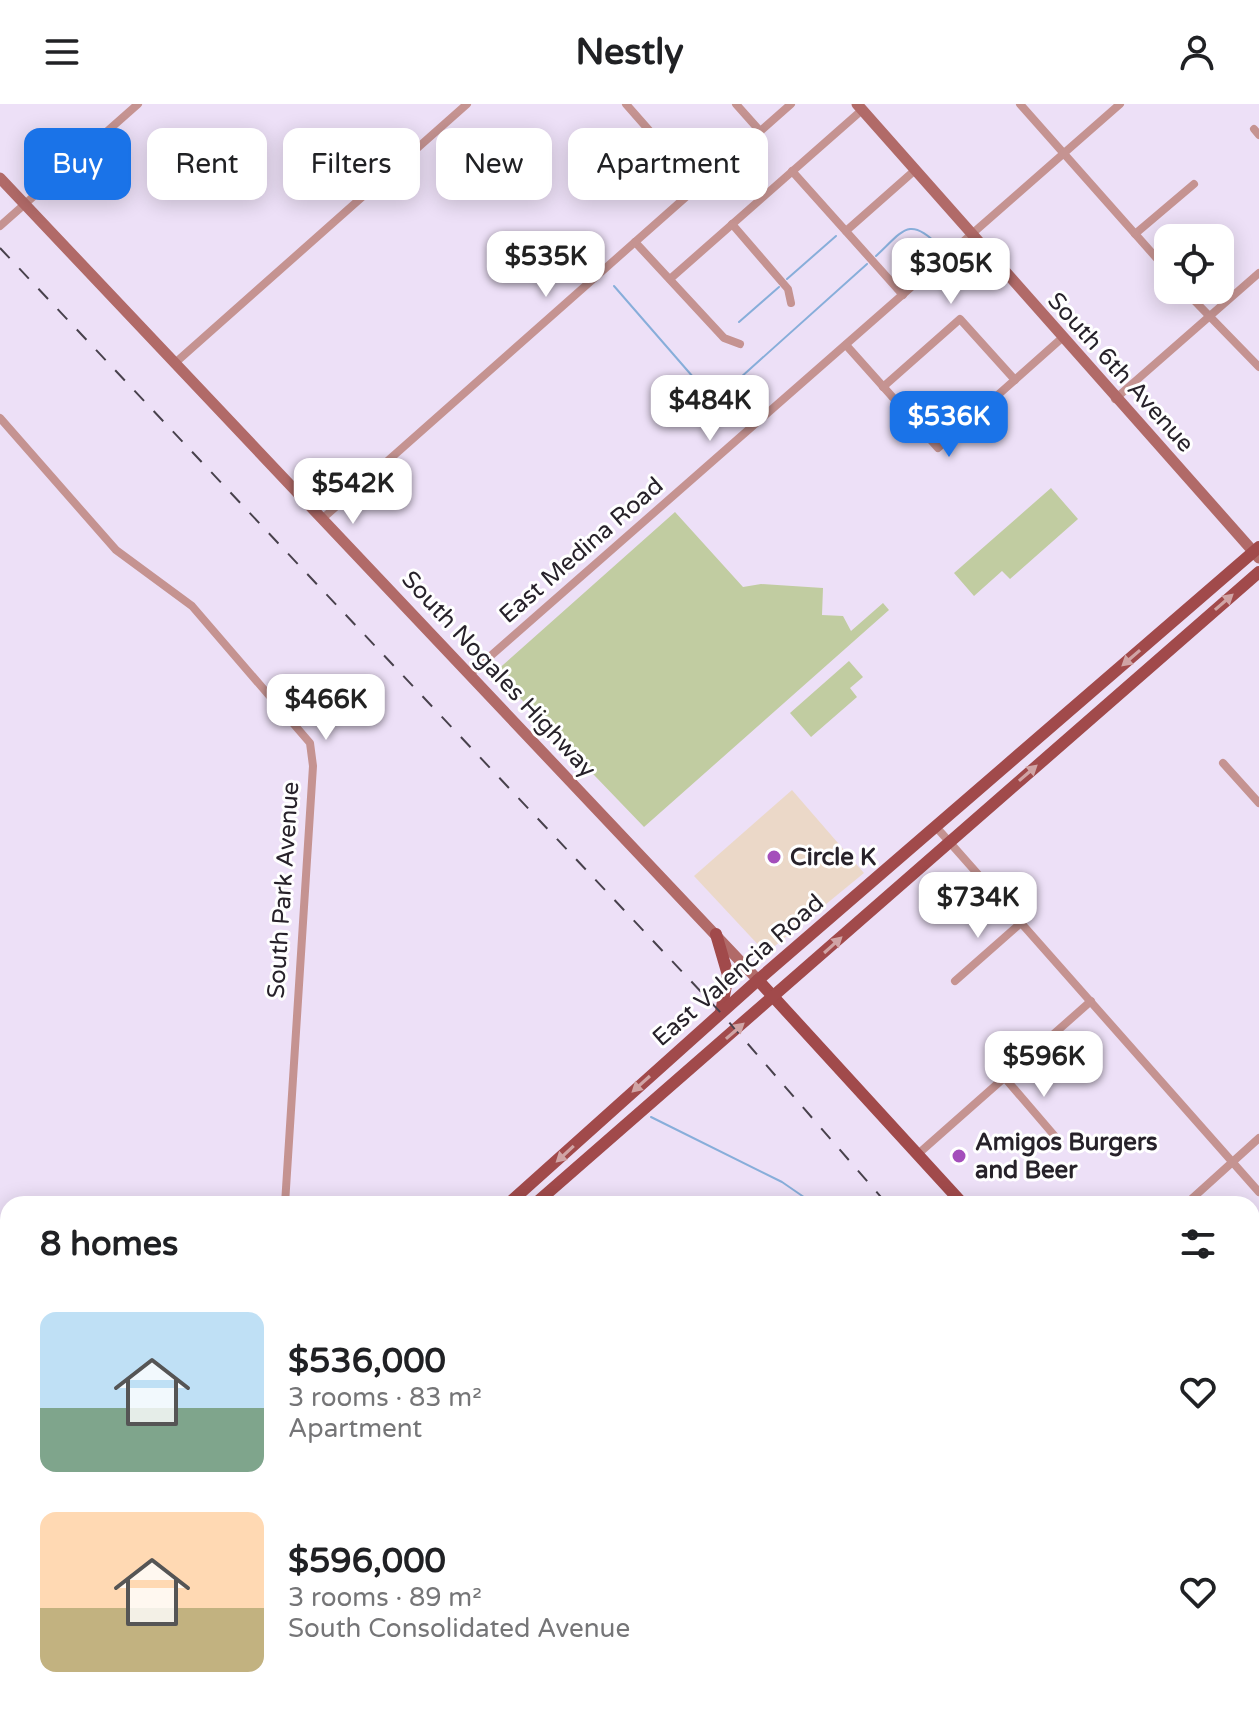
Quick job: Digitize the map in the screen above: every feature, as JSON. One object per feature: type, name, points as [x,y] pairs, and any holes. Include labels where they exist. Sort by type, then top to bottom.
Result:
[{"type":"main road","name":"South 6th Avenue","points":[[859,107],[1115,399],[1257,552]]},
{"type":"main road","name":"South Nogales Highway","points":[[0,178],[775,996],[956,1196]]},
{"type":"main road","name":"East Valencia Road","points":[[517,1196],[758,980],[1257,552]]},
{"type":"main road","name":"East Valencia Road","points":[[544,1196],[1259,572]]},
{"type":"main road","points":[[1074,708],[1086,722]]},
{"type":"main road","points":[[716,934],[728,975],[721,1013]]},
{"type":"main road","points":[[620,1102],[632,1117]]},
{"type":"street","points":[[0,226],[138,104]]},
{"type":"street","points":[[175,363],[467,104]]},
{"type":"street","points":[[626,104],[647,128]]},
{"type":"street","points":[[736,104],[757,128]]},
{"type":"street","points":[[763,128],[791,104]]},
{"type":"street","points":[[1020,104],[1154,255]]},
{"type":"street","name":"East Medina Road","points":[[470,674],[1120,104]]},
{"type":"street","points":[[670,279],[859,107]]},
{"type":"street","points":[[792,171],[903,295]]},
{"type":"street","points":[[846,231],[914,171]]},
{"type":"street","points":[[1135,234],[1194,184]]},
{"type":"street","points":[[322,519],[682,200]]},
{"type":"street","points":[[732,224],[788,289],[791,303]]},
{"type":"street","points":[[635,242],[724,338],[740,344]]},
{"type":"street","points":[[1115,399],[1259,273]]},
{"type":"street","points":[[1197,304],[1259,367]]},
{"type":"street","points":[[883,387],[960,319],[1015,380]]},
{"type":"street","points":[[846,345],[938,448],[1062,338]]},
{"type":"street","name":"South Park Avenue","points":[[0,418],[116,550],[192,606],[310,743],[313,755],[310,820],[286,1196]]},
{"type":"street","points":[[1223,763],[1259,803]]},
{"type":"street","points":[[937,828],[1259,1192]]},
{"type":"street","points":[[955,981],[1022,922]]},
{"type":"street","points":[[918,1154],[1091,1001]]},
{"type":"street","points":[[1004,1077],[1059,1141]]},
{"type":"street","points":[[1195,1196],[1259,1138]]},
{"type":"shaded area","points":[[792,790],[864,873],[770,950],[763,950],[694,876]]},
{"type":"green space","points":[[1051,488],[1078,519],[1010,579],[1002,571],[974,596],[954,573]]},
{"type":"green space","points":[[675,512],[743,587],[761,584],[823,588],[822,615],[843,616],[851,631],[883,603],[889,610],[644,827],[495,672]]},
{"type":"green space","points":[[849,661],[863,677],[850,688],[857,697],[811,737],[790,713]]},
{"type":"waterway","points":[[876,256],[906,230],[920,231],[939,246]]},
{"type":"waterway","points":[[787,279],[836,236]]},
{"type":"waterway","points":[[614,286],[700,385],[718,389],[740,378],[867,264]]},
{"type":"waterway","points":[[739,322],[779,287]]},
{"type":"waterway","points":[[651,1117],[782,1182],[802,1196]]},
{"type":"railway","points":[[0,248],[721,1013],[880,1196]]},
{"type":"place","name":"Circle K","points":[[774,857]]},
{"type":"place","name":"Amigos Burgers and Beer","points":[[959,1156]]}]
